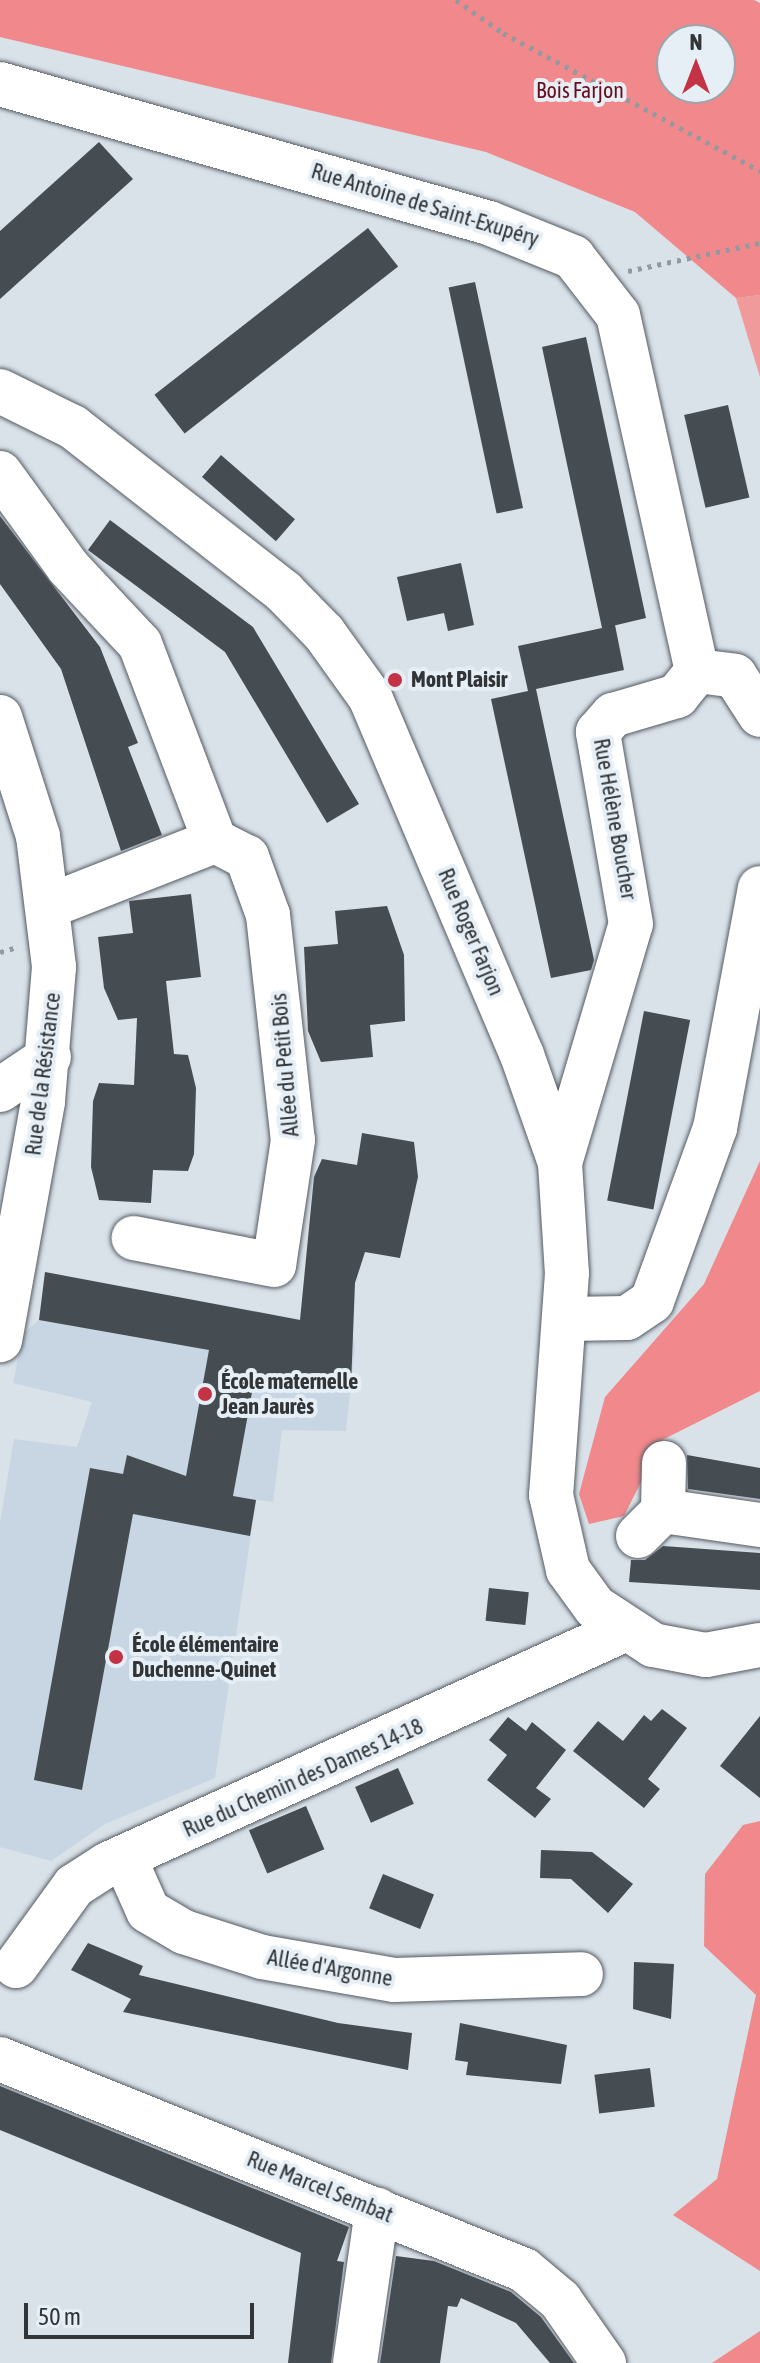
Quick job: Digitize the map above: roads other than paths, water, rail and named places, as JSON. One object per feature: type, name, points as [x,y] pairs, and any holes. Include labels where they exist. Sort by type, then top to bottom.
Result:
[{"type":"street","name":"Rue Antoine de Saint-Exupéry","points":[[0,84],[536,238],[596,278],[622,332],[697,671]]},
{"type":"street","name":"Rue Roger Farjon","points":[[0,391],[73,427],[190,514],[284,592],[341,655],[400,762],[560,1163],[565,1319],[554,1527],[575,1583],[624,1630]]},
{"type":"street","points":[[0,473],[68,567],[140,644],[215,841],[49,906]]},
{"type":"street","points":[[697,671],[735,676],[760,715]]},
{"type":"street","name":"Rue Hélène Boucher","points":[[560,1163],[631,924],[598,732],[613,715],[677,696],[697,671]]},
{"type":"street","name":"Rue de la Résistance","points":[[0,717],[15,812],[49,906],[49,1057],[0,1340]]},
{"type":"street","name":"Allée du Petit Bois","points":[[134,1238],[274,1265],[293,1140],[274,944],[247,857],[215,841]]},
{"type":"street","points":[[565,1319],[627,1318],[652,1301],[710,1147],[760,888]]},
{"type":"street","points":[[0,1090],[49,1057]]},
{"type":"street","points":[[664,1463],[650,1523],[760,1525]]},
{"type":"street","points":[[624,1630],[696,1654],[760,1645]]},
{"type":"street","name":"Rue du Chemin des Dames 14-18","points":[[16,1966],[74,1886],[124,1857],[624,1630]]},
{"type":"street","name":"Allée d'Argonne","points":[[124,1857],[142,1904],[169,1925],[274,1960],[394,1980],[581,1974]]},
{"type":"street","name":"Rue Marcel Sembat","points":[[0,2059],[377,2210],[536,2278],[571,2312],[604,2363]]},
{"type":"street","points":[[355,2363],[377,2210]]},
{"type":"place","name":"Mont Plaisir","points":[[395,680]]},
{"type":"place","name":"École maternelle Jean Jaurès","points":[[205,1394]]},
{"type":"place","name":"École élémentaire Duchenne-Quinet","points":[[116,1657]]},
{"type":"park label","name":"Bois Farjon","points":[[580,91]]}]
